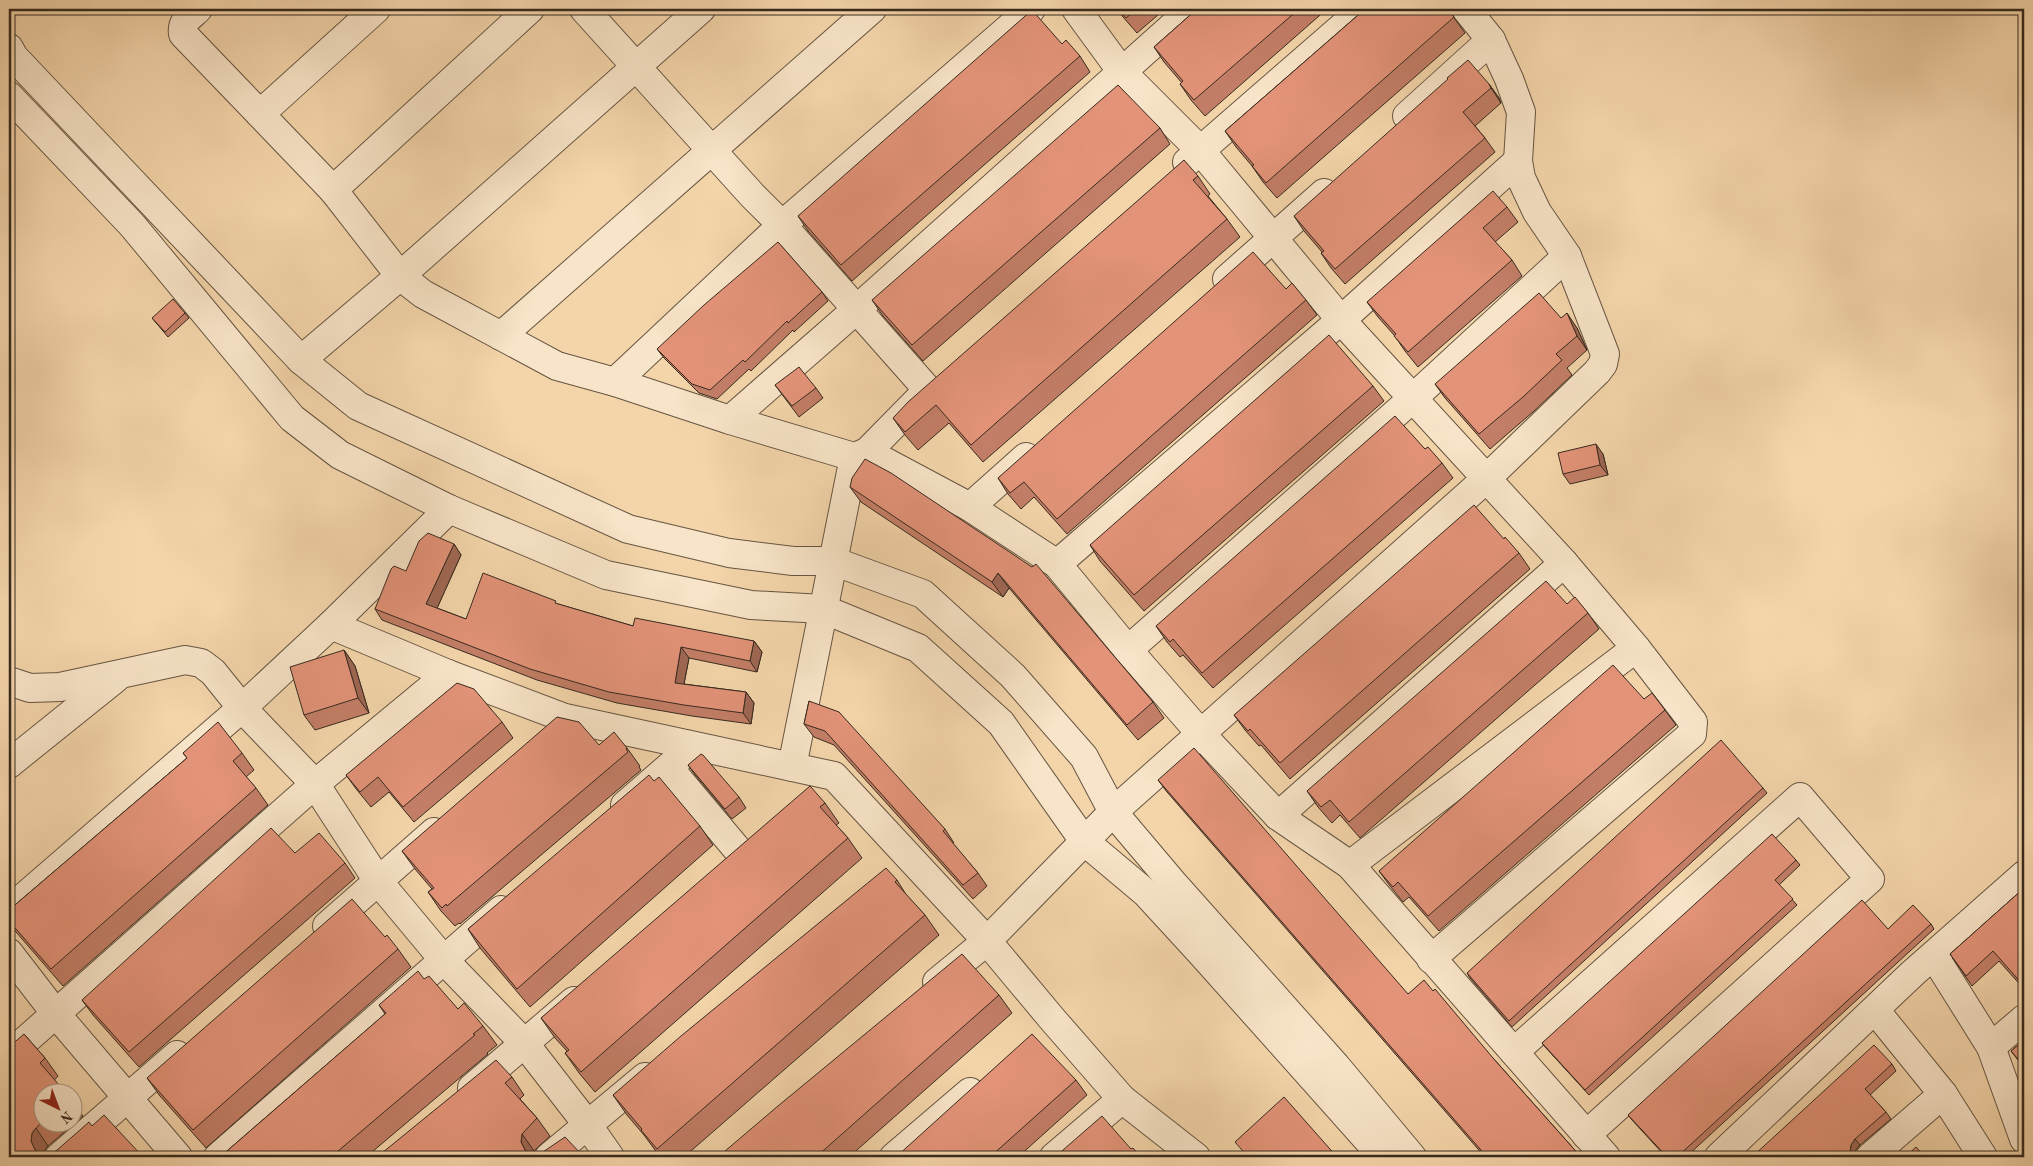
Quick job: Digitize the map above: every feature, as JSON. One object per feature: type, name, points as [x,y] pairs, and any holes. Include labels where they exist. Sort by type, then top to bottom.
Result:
[{"type":"street","points":[[198,9],[184,21],[182,27],[183,34],[238,94],[260,114],[333,190],[400,276],[423,294],[557,366],[615,382],[730,420],[861,454],[970,506],[1057,564],[1200,734],[1278,816],[1350,865],[1606,1157]]},
{"type":"street","points":[[260,114],[376,9]]},
{"type":"street","points":[[333,190],[530,9]]},
{"type":"street","points":[[584,9],[858,310],[936,383],[861,454],[833,562],[792,768]]},
{"type":"street","points":[[301,360],[400,276],[701,9]]},
{"type":"street","points":[[501,336],[872,9]]},
{"type":"street","points":[[615,382],[782,225],[1031,9]]},
{"type":"street","points":[[1076,9],[1122,72],[1200,150],[1341,320],[1564,563],[1636,648],[1691,718],[1692,734],[1431,959]]},
{"type":"street","points":[[730,420],[858,310],[1192,9]]},
{"type":"street","points":[[1171,176],[1363,9]]},
{"type":"street","points":[[918,998],[987,941],[1113,812],[1487,478],[1597,372],[1603,364],[1605,354],[1566,256],[1537,212],[1521,178],[1518,161],[1521,112],[1491,40],[1466,9]]},
{"type":"street","points":[[1389,133],[1491,40]]},
{"type":"street","points":[[9,48],[14,57],[301,360],[358,406],[628,529],[730,553],[793,561],[833,562],[923,594],[1013,676],[1084,757],[1113,812],[1336,1066],[1412,1157]]},
{"type":"street","points":[[9,96],[132,225],[292,418],[340,454],[449,509],[606,575],[751,604],[823,609],[918,648],[1001,723],[1084,841],[1146,893],[1383,1157]]},
{"type":"street","points":[[1057,564],[1341,320],[1518,161]]},
{"type":"street","points":[[1207,297],[1339,179]]},
{"type":"street","points":[[1128,650],[1412,399],[1566,256]]},
{"type":"street","points":[[970,506],[1044,441]]},
{"type":"street","points":[[9,910],[242,708],[331,625],[449,509]]},
{"type":"street","points":[[1278,816],[1564,563]]},
{"type":"street","points":[[331,625],[448,674],[565,718],[692,747],[834,776],[903,865],[987,941],[1045,1027],[1122,1099],[1196,1157]]},
{"type":"street","points":[[1350,865],[1636,648]]},
{"type":"street","points":[[9,681],[30,688],[60,687],[185,660],[201,663],[213,672],[242,708],[315,784],[378,881],[442,959],[525,1044],[610,1157]]},
{"type":"street","points":[[9,1056],[315,784],[448,674]]},
{"type":"street","points":[[9,764],[119,675]]},
{"type":"street","points":[[543,738],[565,718]]},
{"type":"street","points":[[609,819],[692,747]]},
{"type":"street","points":[[669,768],[734,862],[763,837]]},
{"type":"street","points":[[813,794],[834,776]]},
{"type":"street","points":[[1514,1052],[1800,797],[1870,879],[1586,1135]]},
{"type":"street","points":[[304,945],[453,816]]},
{"type":"street","points":[[1719,1157],[1924,964],[2024,875]]},
{"type":"street","points":[[218,1157],[442,959],[518,895]]},
{"type":"street","points":[[9,953],[56,1014],[178,1157]]},
{"type":"street","points":[[1924,964],[1991,1047],[2024,1139]]},
{"type":"street","points":[[450,1107],[592,985]]},
{"type":"street","points":[[1875,1010],[1943,1094],[1983,1157]]},
{"type":"street","points":[[1991,1047],[2024,1019]]},
{"type":"street","points":[[59,1157],[194,1041]]},
{"type":"street","points":[[549,1157],[664,1061]]},
{"type":"street","points":[[894,1157],[992,1072]]},
{"type":"street","points":[[1870,1157],[1943,1094]]},
{"type":"street","points":[[1054,1157],[1122,1099]]},
{"type":"building","points":[[1118,9],[1137,9],[1126,18]]},
{"type":"building","points":[[1197,9],[1299,9],[1194,100],[1180,84],[1183,81],[1154,47]]},
{"type":"building","points":[[1365,9],[1447,9],[1454,17],[1266,183],[1252,166],[1254,165],[1225,131]]},
{"type":"building","points":[[1032,10],[1062,44],[1066,40],[1080,56],[841,265],[798,216]]},
{"type":"building","points":[[1468,60],[1491,88],[1463,112],[1485,138],[1335,269],[1321,253],[1324,251],[1294,216]]},
{"type":"building","points":[[1118,85],[1160,128],[912,345],[872,300]]},
{"type":"building","points":[[1184,160],[1198,176],[1193,180],[1227,219],[971,445],[936,405],[905,432],[893,418],[908,402]]},
{"type":"building","points":[[1493,191],[1507,207],[1483,228],[1512,260],[1408,352],[1394,336],[1396,334],[1367,302]]},
{"type":"building","points":[[778,242],[822,292],[788,323],[787,321],[745,362],[743,360],[710,390],[692,384],[657,349],[704,305]]},
{"type":"building","points":[[1253,252],[1286,289],[1292,283],[1306,300],[1057,519],[1024,482],[1010,493],[998,478]]},
{"type":"building","points":[[1539,293],[1561,318],[1567,313],[1577,336],[1556,354],[1562,360],[1523,397],[1479,434],[1435,384]]},
{"type":"building","points":[[173,299],[185,313],[165,332],[152,318]]},
{"type":"building","points":[[1329,335],[1373,386],[1134,595],[1090,545]]},
{"type":"building","points":[[799,367],[816,388],[792,406],[775,385]]},
{"type":"building","points":[[1395,416],[1425,449],[1428,447],[1442,463],[1202,673],[1173,639],[1170,642],[1156,626]]},
{"type":"building","points":[[1596,444],[1600,465],[1563,474],[1558,453]]},
{"type":"building","points":[[865,459],[891,473],[1032,567],[1036,564],[1153,702],[1127,725],[998,573],[992,582],[850,487],[852,478]]},
{"type":"building","points":[[1474,505],[1519,553],[1280,763],[1250,729],[1248,731],[1234,715]]},
{"type":"building","points":[[428,533],[454,544],[426,604],[466,619],[483,573],[556,601],[555,603],[633,626],[635,618],[754,641],[750,661],[681,647],[675,683],[746,692],[743,713],[609,692],[530,669],[375,609],[391,569],[394,566],[406,571],[419,541]]},
{"type":"building","points":[[1546,581],[1567,604],[1575,597],[1588,613],[1349,822],[1330,800],[1321,807],[1307,791]]},
{"type":"building","points":[[344,650],[358,698],[304,715],[290,667]]},
{"type":"building","points":[[1613,665],[1644,699],[1652,693],[1665,710],[1428,916],[1398,882],[1393,887],[1379,871]]},
{"type":"building","points":[[457,683],[474,689],[502,722],[403,807],[378,777],[360,792],[346,775]]},
{"type":"building","points":[[809,701],[839,712],[945,829],[943,831],[978,873],[963,885],[825,731],[804,724]]},
{"type":"building","points":[[557,717],[579,722],[599,745],[614,732],[628,752],[447,906],[446,904],[442,908],[428,892],[434,888],[402,851]]},
{"type":"building","points":[[218,722],[242,753],[233,761],[256,788],[51,969],[9,921],[9,910],[187,758],[183,753]]},
{"type":"building","points":[[1721,740],[1763,788],[1509,1021],[1467,973]]},
{"type":"building","points":[[1194,748],[1408,994],[1424,980],[1433,991],[1435,989],[1581,1157],[1487,1157],[1158,780]]},
{"type":"building","points":[[701,754],[739,797],[725,809],[688,765]]},
{"type":"building","points":[[649,775],[654,781],[659,777],[700,826],[517,989],[468,929]]},
{"type":"building","points":[[810,786],[825,803],[820,807],[848,838],[581,1072],[565,1053],[569,1050],[541,1018]]},
{"type":"building","points":[[271,828],[295,853],[319,833],[345,863],[129,1052],[82,1000]]},
{"type":"building","points":[[1772,834],[1796,860],[1775,880],[1793,899],[1585,1090],[1542,1043]]},
{"type":"building","points":[[886,868],[897,880],[895,882],[925,915],[657,1149],[613,1095],[681,1036]]},
{"type":"building","points":[[2024,888],[2024,986],[1993,951],[1966,976],[1950,954]]},
{"type":"building","points":[[352,899],[398,949],[193,1130],[147,1078]]},
{"type":"building","points":[[1862,900],[1888,929],[1913,905],[1931,924],[1677,1157],[1667,1157],[1628,1115]]},
{"type":"building","points":[[962,954],[999,995],[816,1157],[718,1157],[778,1106]]},
{"type":"building","points":[[418,971],[424,979],[429,976],[458,1009],[464,1003],[483,1026],[473,1034],[475,1035],[331,1157],[220,1157],[386,1013],[379,1005]]},
{"type":"building","points":[[24,1034],[45,1058],[40,1063],[58,1084],[32,1084],[31,1141],[35,1150],[41,1154],[49,1154],[56,1151],[75,1134],[82,1134],[82,1128],[89,1122],[92,1126],[104,1115],[143,1157],[9,1157],[9,1047]]},
{"type":"building","points":[[1032,1034],[1076,1080],[990,1157],[896,1157]]},
{"type":"building","points":[[2024,1040],[2024,1066],[2011,1051]]},
{"type":"building","points":[[1874,1045],[1892,1064],[1865,1089],[1886,1112],[1855,1139],[1851,1145],[1850,1153],[1846,1157],[1752,1157]]},
{"type":"building","points":[[496,1060],[512,1077],[505,1083],[537,1118],[522,1134],[521,1142],[525,1150],[532,1154],[540,1154],[565,1137],[584,1157],[382,1157],[384,1155],[382,1153]]},
{"type":"building","points":[[1284,1097],[1337,1157],[1248,1157],[1235,1142]]},
{"type":"building","points":[[1102,1116],[1131,1149],[1133,1148],[1141,1157],[1055,1157]]},
{"type":"building","points":[[1916,1147],[1925,1157],[1905,1157]]}]
